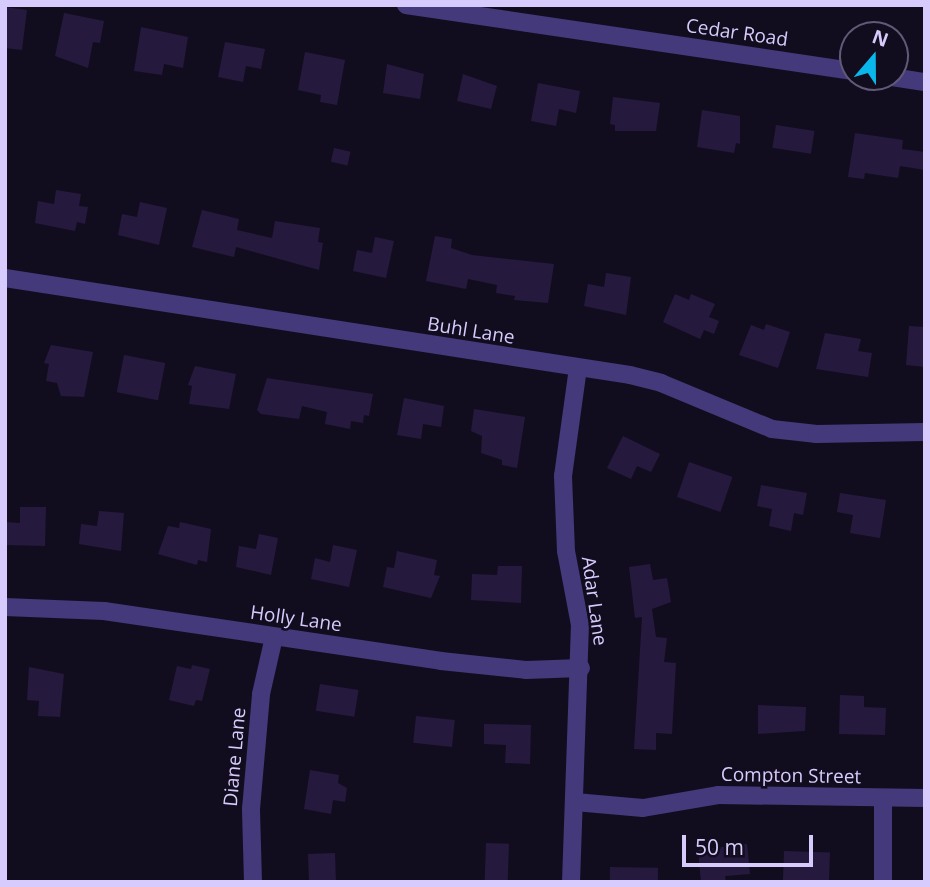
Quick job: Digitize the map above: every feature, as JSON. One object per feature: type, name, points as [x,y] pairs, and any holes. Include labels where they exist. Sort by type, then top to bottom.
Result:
[{"type":"street","name":"Cedar Road","points":[[406,5],[839,69]]},
{"type":"street","name":"Buhl Lane","points":[[5,278],[661,383],[772,429],[817,434],[925,432]]},
{"type":"street","name":"Adar Lane","points":[[571,882],[581,668],[580,625],[563,512],[563,476],[578,368]]},
{"type":"street","name":"Holly Lane","points":[[5,607],[104,611],[441,661],[526,670],[581,668]]},
{"type":"street","name":"Diane Lane","points":[[253,882],[251,810],[255,758],[261,694],[274,637]]},
{"type":"street","name":"Compton Street","points":[[575,802],[632,808],[718,795],[925,798]]},
{"type":"street","points":[[883,798],[883,882]]},
{"type":"building","points":[[5,7],[27,10],[22,50],[5,48]]},
{"type":"building","points":[[64,13],[104,21],[100,43],[93,42],[88,68],[55,56]]},
{"type":"building","points":[[141,27],[188,37],[183,68],[164,64],[162,75],[134,71]]},
{"type":"building","points":[[225,42],[265,49],[261,69],[246,66],[243,82],[218,77]]},
{"type":"building","points":[[305,52],[345,60],[337,105],[320,102],[321,95],[298,90]]},
{"type":"building","points":[[387,64],[424,74],[420,99],[383,93]]},
{"type":"building","points":[[463,74],[497,86],[491,109],[457,101]]},
{"type":"building","points":[[538,83],[580,91],[576,113],[559,109],[556,126],[531,121]]},
{"type":"building","points":[[613,97],[660,103],[656,131],[615,131],[615,125],[610,124]]},
{"type":"building","points":[[702,110],[740,116],[740,144],[736,143],[734,153],[697,147]]},
{"type":"building","points":[[776,125],[815,131],[811,154],[772,148]]},
{"type":"building","points":[[855,133],[903,140],[902,149],[925,152],[925,170],[900,166],[898,178],[865,173],[864,179],[848,177]]},
{"type":"building","points":[[334,148],[351,152],[347,165],[331,162]]},
{"type":"building","points":[[56,190],[81,194],[79,206],[88,207],[85,224],[77,222],[75,231],[35,223],[38,201],[54,204]]},
{"type":"building","points":[[140,202],[167,208],[159,245],[118,235],[122,214],[137,217]]},
{"type":"building","points":[[202,210],[239,219],[237,230],[272,238],[275,221],[320,228],[318,242],[323,243],[319,270],[236,247],[234,257],[192,247]]},
{"type":"building","points":[[435,236],[452,239],[451,248],[472,255],[554,264],[548,303],[514,300],[515,296],[496,293],[497,285],[468,279],[466,289],[426,281]]},
{"type":"building","points":[[375,237],[394,241],[386,278],[353,271],[357,250],[372,253]]},
{"type":"building","points":[[606,273],[631,277],[626,315],[584,306],[588,284],[604,287]]},
{"type":"building","points":[[675,294],[689,300],[691,294],[715,304],[709,317],[719,321],[714,334],[704,330],[700,339],[663,322]]},
{"type":"building","points":[[766,324],[790,332],[778,368],[739,355],[751,325],[764,330]]},
{"type":"building","points":[[909,326],[925,327],[925,367],[906,365]]},
{"type":"building","points":[[825,333],[861,339],[858,351],[872,353],[868,377],[816,369]]},
{"type":"building","points":[[51,345],[93,352],[84,397],[61,396],[57,383],[46,381],[49,364],[44,363]]},
{"type":"building","points":[[124,355],[165,363],[158,400],[117,392]]},
{"type":"building","points":[[195,366],[236,374],[229,409],[189,404],[192,386],[188,385]]},
{"type":"building","points":[[267,378],[373,394],[369,416],[364,415],[363,423],[351,421],[350,429],[325,424],[327,412],[302,406],[299,419],[261,414],[257,410]]},
{"type":"building","points":[[404,398],[444,406],[441,427],[423,424],[421,439],[397,435]]},
{"type":"building","points":[[474,409],[525,417],[517,468],[502,465],[502,460],[481,453],[482,436],[471,431]]},
{"type":"building","points":[[623,436],[660,454],[651,472],[637,466],[631,479],[607,468]]},
{"type":"building","points":[[689,462],[732,477],[720,512],[677,497]]},
{"type":"building","points":[[761,485],[807,493],[803,515],[794,513],[791,531],[769,526],[772,509],[757,506]]},
{"type":"building","points":[[840,493],[886,500],[880,538],[850,533],[853,515],[837,512]]},
{"type":"building","points":[[20,507],[46,507],[45,546],[5,545],[5,522],[20,523]]},
{"type":"building","points":[[99,511],[124,513],[121,551],[79,544],[81,524],[97,526]]},
{"type":"building","points":[[180,522],[211,529],[207,562],[198,560],[197,565],[158,554],[168,526],[179,528]]},
{"type":"building","points":[[259,534],[278,538],[271,575],[236,567],[239,546],[256,549]]},
{"type":"building","points":[[333,545],[357,550],[349,587],[311,579],[315,558],[330,562]]},
{"type":"building","points":[[397,551],[437,560],[434,575],[440,576],[431,598],[383,587],[387,567],[394,568]]},
{"type":"building","points":[[650,564],[653,580],[667,578],[671,602],[652,609],[656,637],[667,638],[664,662],[676,663],[672,734],[656,733],[656,750],[634,749],[642,617],[635,618],[629,567]]},
{"type":"building","points":[[498,566],[522,566],[521,603],[471,600],[472,574],[497,575]]},
{"type":"building","points":[[192,665],[210,669],[202,701],[196,700],[194,706],[169,700],[177,666],[191,669]]},
{"type":"building","points":[[29,667],[64,674],[60,717],[38,716],[39,701],[27,700]]},
{"type":"building","points":[[320,684],[359,690],[354,717],[316,711]]},
{"type":"building","points":[[840,695],[864,696],[864,707],[886,708],[885,735],[839,734]]},
{"type":"building","points":[[758,705],[806,707],[805,731],[758,734]]},
{"type":"building","points":[[416,716],[455,720],[452,747],[413,743]]},
{"type":"building","points":[[484,724],[531,725],[530,764],[505,763],[506,745],[484,744]]},
{"type":"building","points":[[310,770],[339,775],[338,783],[347,788],[345,802],[333,800],[331,814],[304,809]]},
{"type":"building","points":[[486,843],[509,844],[508,882],[485,882]]},
{"type":"building","points":[[747,844],[750,874],[725,876],[726,882],[701,882],[698,850]]},
{"type":"building","points":[[784,851],[830,853],[829,882],[783,881]]},
{"type":"building","points":[[335,853],[336,882],[309,882],[308,854]]},
{"type":"building","points":[[610,867],[658,868],[658,882],[610,882]]}]
